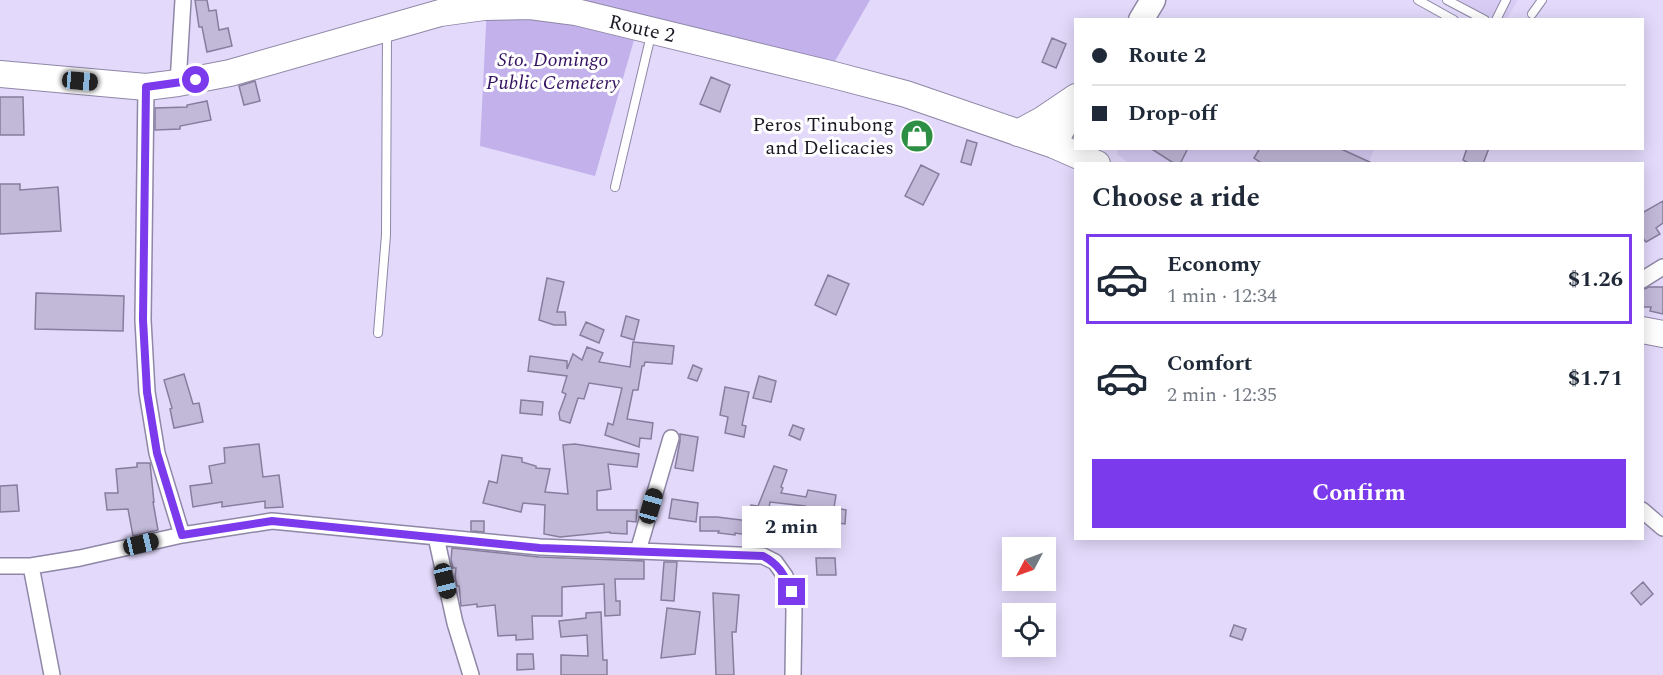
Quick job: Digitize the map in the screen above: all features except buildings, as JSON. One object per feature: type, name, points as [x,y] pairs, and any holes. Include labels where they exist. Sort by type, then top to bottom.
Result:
[{"type":"highway","name":"Route 2","points":[[0,74],[146,87],[178,83],[230,73],[440,13],[483,7],[530,6],[576,12],[830,74],[906,94],[1018,133],[1065,141]]},
{"type":"highway","points":[[1018,133],[1074,98]]},
{"type":"highway","name":"Route 2","points":[[1078,150],[1094,162]]},
{"type":"main road","points":[[1126,18],[1137,0]]},
{"type":"main road","points":[[1142,18],[1153,0]]},
{"type":"main road","points":[[1065,141],[1074,112]]},
{"type":"street","points":[[178,83],[183,0]]},
{"type":"street","points":[[146,87],[143,320],[147,392],[157,453],[182,535]]},
{"type":"street","points":[[1644,279],[1663,267]]},
{"type":"street","points":[[638,551],[671,438]]},
{"type":"street","points":[[1644,512],[1663,528]]},
{"type":"street","points":[[0,566],[31,566],[80,558],[182,535],[272,521],[540,548],[763,556],[775,562],[792,592],[793,675]]},
{"type":"street","points":[[436,537],[455,623],[471,675]]},
{"type":"street","points":[[31,566],[52,675]]},
{"type":"lane","points":[[1418,0],[1450,18]]},
{"type":"lane","points":[[1447,0],[1481,18]]},
{"type":"lane","points":[[1497,18],[1506,0]]},
{"type":"lane","points":[[1532,14],[1542,0]]},
{"type":"lane","points":[[378,333],[386,235],[387,28]]},
{"type":"lane","points":[[615,186],[652,30]]},
{"type":"shaded area","points":[[1456,0],[1518,0],[1507,18],[1492,18]]},
{"type":"shaded area","points":[[1118,150],[1374,150],[1369,162],[1127,162],[1117,154]]},
{"type":"green space","name":"Sto. Domingo Public Cemetery","points":[[479,0],[870,0],[831,68],[638,26],[595,176],[480,146],[487,5]]},
{"type":"place","name":"Peros Tinubong and Delicacies","points":[[917,136]]},
{"type":"route","points":[[196,80],[146,87],[143,320],[147,392],[157,453],[182,535],[272,521],[540,548],[763,556],[775,562],[792,592]]}]
